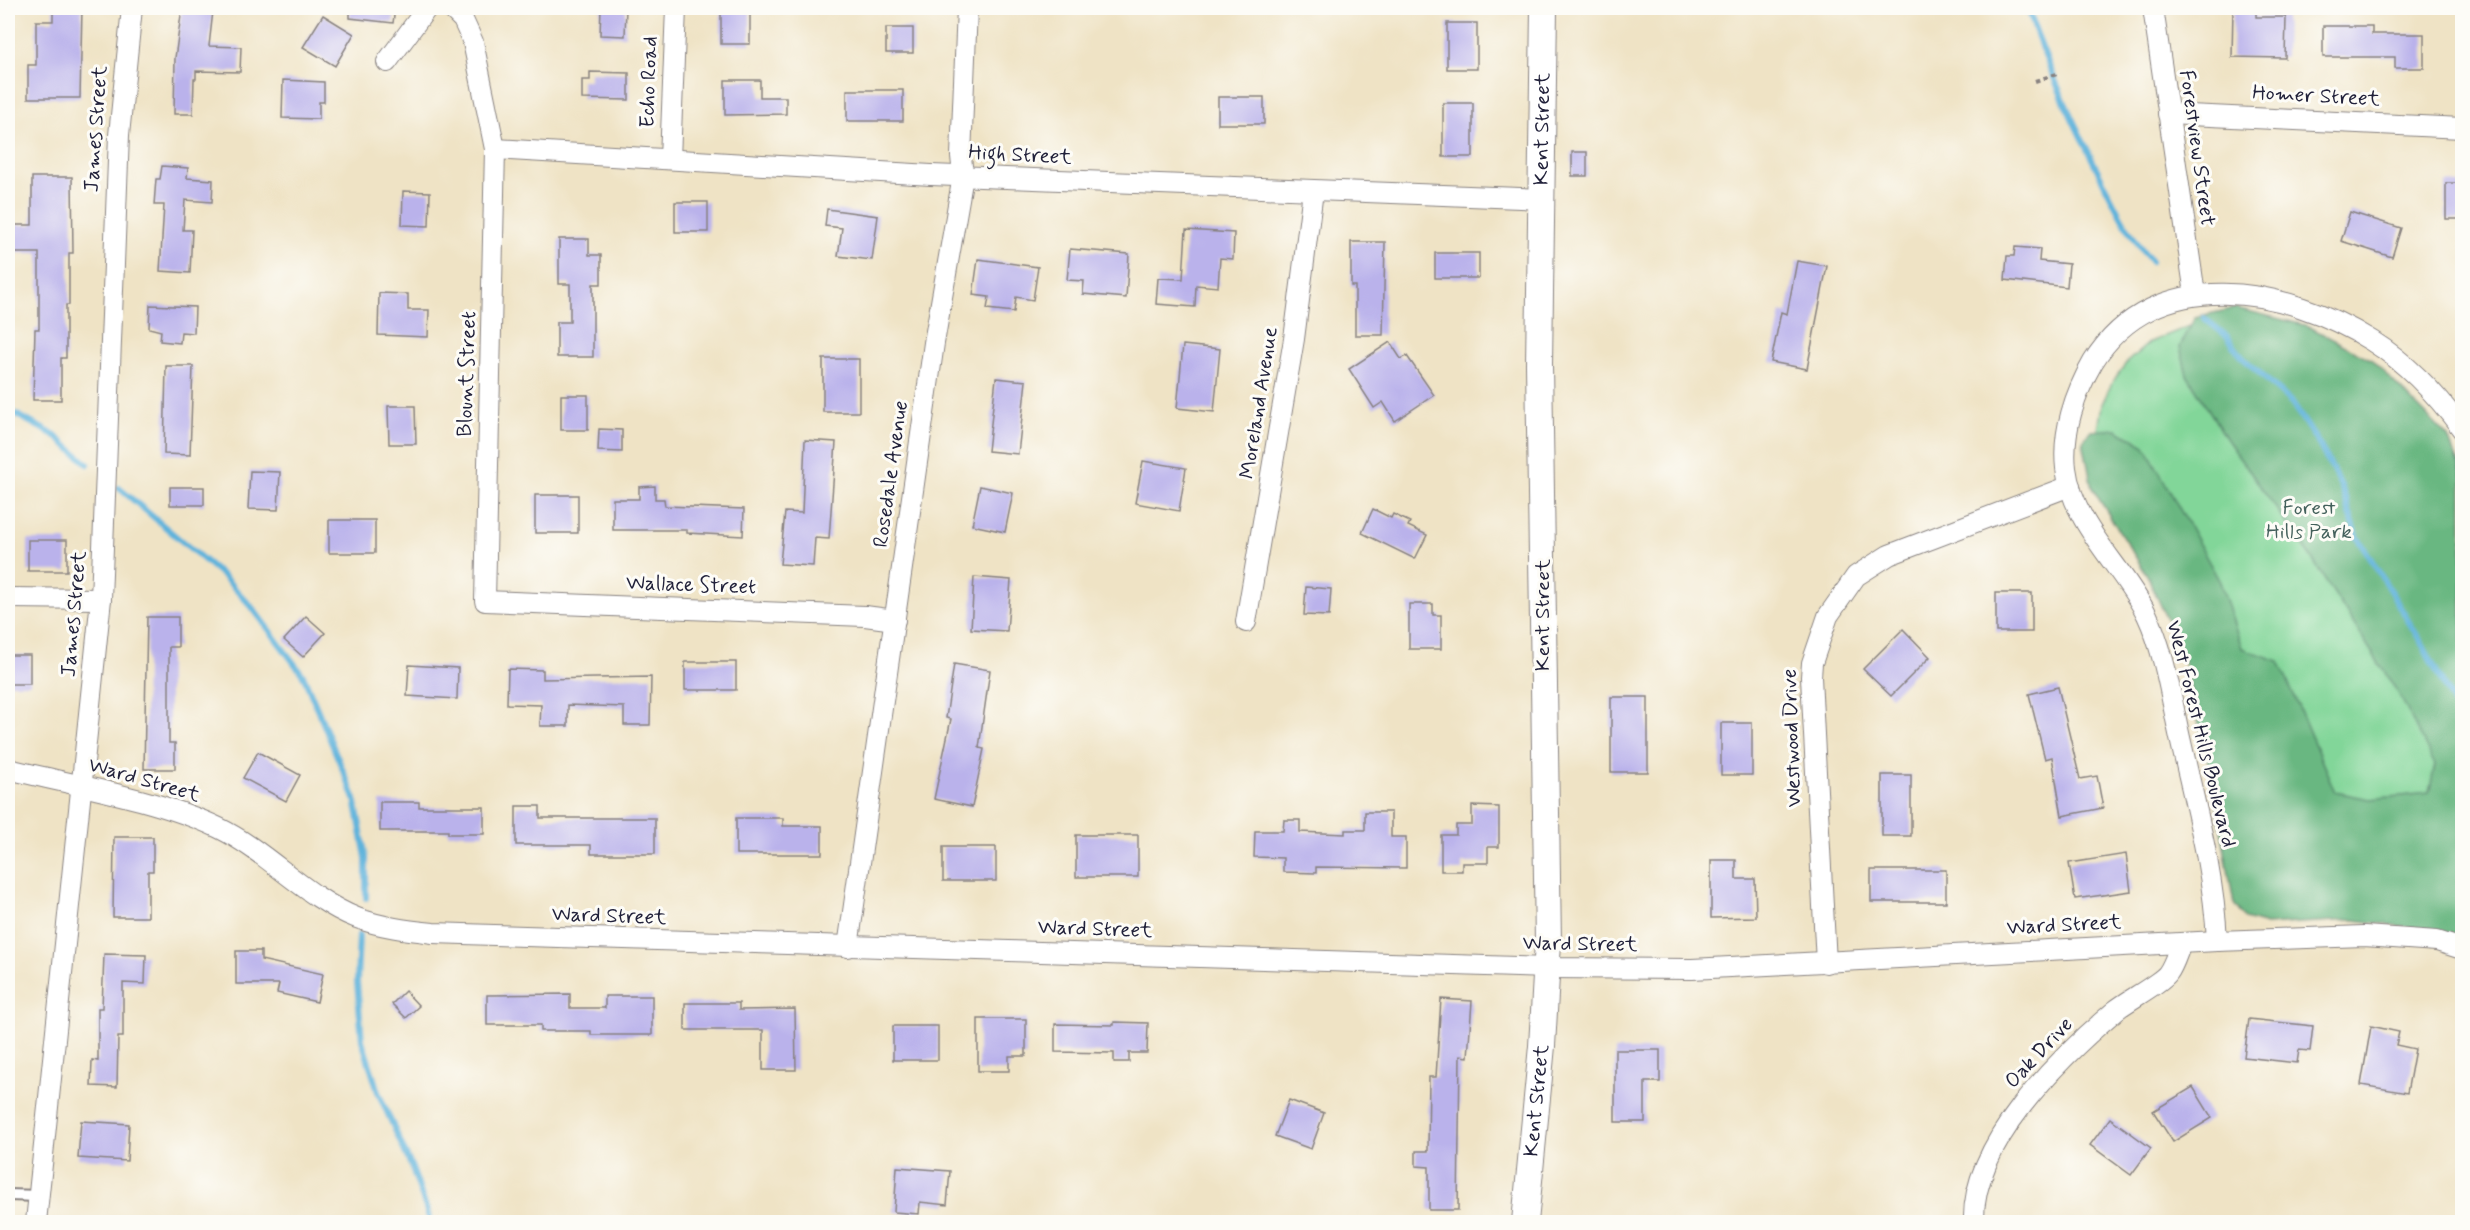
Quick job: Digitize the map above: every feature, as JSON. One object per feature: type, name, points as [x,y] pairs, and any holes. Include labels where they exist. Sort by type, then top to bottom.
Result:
[{"type":"street","name":"James Street","points":[[36,1222],[101,599],[119,135],[132,8]]},
{"type":"street","points":[[387,62],[427,8]]},
{"type":"street","name":"Blount Street","points":[[451,8],[463,20],[473,42],[495,149],[485,601]]},
{"type":"street","name":"Echo Road","points":[[670,159],[676,8]]},
{"type":"street","name":"Rosedale Avenue","points":[[849,946],[934,343],[963,176],[961,156],[967,8]]},
{"type":"street","name":"Kent Street","points":[[1525,1222],[1542,1046],[1546,968],[1539,364],[1544,8]]},
{"type":"street","name":"Forestview Street","points":[[2153,8],[2195,294]]},
{"type":"street","name":"Homer Street","points":[[2168,114],[2463,128]]},
{"type":"street","name":"High Street","points":[[495,149],[963,176],[1543,199]]},
{"type":"street","name":"Moreland Avenue","points":[[1246,622],[1294,339],[1313,191]]},
{"type":"street","name":"West Forest Hills Boulevard","points":[[2217,940],[2215,895],[2164,671],[2151,626],[2128,582],[2087,525],[2070,486],[2066,467],[2069,422],[2076,398],[2097,356],[2112,337],[2143,314],[2195,294],[2237,294],[2268,298],[2337,322],[2373,342],[2401,363],[2434,394],[2463,429]]},
{"type":"street","name":"Westwood Drive","points":[[1826,963],[1811,677],[1812,663],[1828,616],[1856,576],[1889,555],[2070,486]]},
{"type":"street","points":[[8,598],[101,599]]},
{"type":"street","name":"Wallace Street","points":[[485,601],[895,620]]},
{"type":"street","name":"Ward Street","points":[[8,769],[161,808],[218,828],[245,843],[331,905],[356,918],[380,925],[482,937],[1546,968],[1692,969],[2181,944],[2217,940]]},
{"type":"street","points":[[2217,940],[2407,937],[2437,941],[2463,949]]},
{"type":"street","name":"Oak Drive","points":[[1974,1222],[1974,1205],[1983,1172],[2026,1100],[2080,1041],[2139,992],[2167,975],[2181,944]]},
{"type":"lane","points":[[8,1195],[39,1196]]},
{"type":"path","points":[[2035,81],[2060,73]]},
{"type":"green space","name":"Forest Hills Park","points":[[2236,308],[2308,326],[2372,360],[2448,437],[2462,475],[2462,941],[2430,930],[2354,920],[2266,925],[2245,919],[2234,904],[2212,778],[2181,650],[2147,575],[2092,488],[2083,441],[2090,431],[2117,429],[2145,446],[2220,582],[2242,648],[2279,661],[2335,792],[2370,799],[2429,793],[2435,765],[2400,696],[2312,559],[2228,441],[2187,375],[2180,347],[2195,317]]},
{"type":"green space","name":"Forest Hills Park","points":[[2195,324],[2447,445],[2462,466],[2462,935],[2192,642],[2096,441],[2102,404],[2113,381],[2127,362],[2150,342]]},
{"type":"building","points":[[53,8],[82,8],[80,98],[28,98],[28,65],[36,65],[36,21],[53,21]]},
{"type":"building","points":[[182,8],[213,11],[209,46],[241,47],[240,72],[196,71],[193,114],[174,114],[175,58]]},
{"type":"building","points":[[350,8],[395,8],[393,23],[350,18]]},
{"type":"building","points":[[601,8],[626,8],[625,36],[600,35]]},
{"type":"building","points":[[2233,8],[2256,8],[2256,17],[2286,17],[2285,58],[2232,57]]},
{"type":"building","points":[[721,11],[750,11],[750,44],[721,44]]},
{"type":"building","points":[[323,15],[354,34],[335,66],[303,47]]},
{"type":"building","points":[[1447,23],[1477,23],[1477,69],[1447,69]]},
{"type":"building","points":[[2323,26],[2372,26],[2372,34],[2424,34],[2424,68],[2395,68],[2395,57],[2323,57]]},
{"type":"building","points":[[886,28],[913,28],[913,53],[886,53]]},
{"type":"building","points":[[590,72],[629,73],[629,100],[582,99],[582,80],[590,80]]},
{"type":"building","points":[[283,80],[324,82],[324,102],[319,102],[319,119],[282,118]]},
{"type":"building","points":[[725,80],[760,80],[760,97],[786,97],[786,114],[725,115]]},
{"type":"building","points":[[847,90],[903,90],[903,121],[847,121]]},
{"type":"building","points":[[1218,97],[1264,97],[1264,124],[1218,124]]},
{"type":"building","points":[[1443,103],[1473,103],[1473,157],[1443,157]]},
{"type":"building","points":[[1572,152],[1587,152],[1587,176],[1572,176]]},
{"type":"building","points":[[162,166],[188,168],[187,178],[213,180],[212,202],[185,200],[183,230],[192,230],[190,273],[160,271],[164,205],[154,205],[156,179],[160,179]]},
{"type":"building","points":[[32,177],[72,177],[73,253],[69,253],[69,305],[66,305],[66,358],[61,358],[61,400],[33,400],[35,329],[39,329],[39,253],[14,253],[14,225],[32,225]]},
{"type":"building","points":[[2446,183],[2463,183],[2463,219],[2446,219]]},
{"type":"building","points":[[403,191],[430,192],[429,226],[402,225]]},
{"type":"building","points":[[675,202],[708,202],[708,232],[675,232]]},
{"type":"building","points":[[827,209],[878,216],[872,260],[838,256],[842,228],[825,226]]},
{"type":"building","points":[[2350,212],[2401,228],[2392,257],[2341,241]]},
{"type":"building","points":[[1186,230],[1234,233],[1233,259],[1220,258],[1218,287],[1196,285],[1195,307],[1156,304],[1158,278],[1183,279]]},
{"type":"building","points":[[559,239],[589,239],[589,255],[601,255],[601,284],[593,284],[593,357],[557,357],[557,322],[570,322],[570,284],[559,284]]},
{"type":"building","points":[[1351,242],[1385,242],[1383,335],[1355,335],[1355,286],[1351,286]]},
{"type":"building","points":[[2015,247],[2040,249],[2039,261],[2069,264],[2067,287],[2005,280],[2007,256],[2014,256]]},
{"type":"building","points":[[1070,249],[1129,254],[1126,298],[1083,294],[1084,281],[1067,280]]},
{"type":"building","points":[[1435,253],[1479,253],[1479,278],[1435,278]]},
{"type":"building","points":[[978,259],[1038,267],[1033,300],[1016,297],[1014,312],[987,309],[989,297],[973,295]]},
{"type":"building","points":[[1797,261],[1827,266],[1807,369],[1771,362],[1781,312],[1787,314]]},
{"type":"building","points":[[379,293],[408,294],[408,310],[429,310],[428,337],[378,335]]},
{"type":"building","points":[[150,305],[195,307],[194,333],[181,332],[180,343],[160,341],[161,331],[149,328]]},
{"type":"building","points":[[1390,342],[1401,359],[1407,356],[1434,395],[1395,421],[1383,402],[1374,408],[1349,369]]},
{"type":"building","points":[[1183,345],[1220,349],[1214,412],[1177,408]]},
{"type":"building","points":[[823,359],[859,359],[859,412],[823,412]]},
{"type":"building","points":[[166,366],[193,366],[190,455],[164,454]]},
{"type":"building","points":[[996,378],[1026,381],[1018,454],[988,451]]},
{"type":"building","points":[[561,395],[588,395],[588,430],[561,430]]},
{"type":"building","points":[[388,406],[415,406],[416,444],[389,444]]},
{"type":"building","points":[[599,429],[622,430],[622,452],[598,451]]},
{"type":"building","points":[[805,440],[836,442],[829,539],[815,538],[813,566],[780,564],[785,512],[802,513]]},
{"type":"building","points":[[1143,461],[1186,468],[1179,511],[1135,503]]},
{"type":"building","points":[[250,471],[280,472],[278,510],[248,509]]},
{"type":"building","points":[[655,486],[655,499],[664,499],[665,506],[744,509],[743,536],[687,533],[687,530],[613,530],[613,499],[639,499],[639,487]]},
{"type":"building","points":[[980,486],[1013,493],[1005,532],[972,525]]},
{"type":"building","points":[[170,487],[204,487],[204,505],[170,505]]},
{"type":"building","points":[[535,495],[578,495],[578,533],[535,533]]},
{"type":"building","points":[[1373,509],[1391,518],[1393,514],[1410,522],[1408,526],[1427,535],[1415,559],[1362,533]]},
{"type":"building","points":[[329,520],[375,520],[375,553],[329,553]]},
{"type":"building","points":[[28,540],[67,540],[67,571],[28,571]]},
{"type":"building","points":[[974,577],[1011,580],[1007,631],[971,629]]},
{"type":"building","points":[[1306,587],[1331,589],[1329,616],[1304,615]]},
{"type":"building","points":[[1996,593],[2032,593],[2032,632],[1996,632]]},
{"type":"building","points":[[1409,604],[1433,604],[1433,615],[1441,615],[1441,649],[1409,649]]},
{"type":"building","points":[[306,616],[325,633],[303,657],[284,640]]},
{"type":"building","points":[[147,617],[178,617],[178,647],[169,647],[169,743],[175,743],[175,769],[144,769]]},
{"type":"building","points":[[1903,629],[1930,657],[1891,696],[1863,669]]},
{"type":"building","points":[[8,655],[30,655],[30,684],[8,684]]},
{"type":"building","points":[[685,662],[736,662],[736,690],[685,690]]},
{"type":"building","points":[[954,664],[990,670],[979,748],[984,749],[972,807],[934,799],[951,719],[946,718]]},
{"type":"building","points":[[409,665],[458,668],[457,699],[407,696]]},
{"type":"building","points":[[508,669],[543,670],[543,679],[651,677],[650,725],[624,725],[624,707],[568,705],[568,726],[540,726],[541,705],[507,704]]},
{"type":"building","points":[[2058,687],[2080,779],[2097,776],[2103,808],[2062,816],[2052,757],[2045,759],[2029,694]]},
{"type":"building","points":[[1611,697],[1648,697],[1648,772],[1611,772]]},
{"type":"building","points":[[1721,723],[1752,723],[1752,775],[1721,775]]},
{"type":"building","points":[[258,752],[300,775],[286,801],[243,778]]},
{"type":"building","points":[[1882,775],[1911,775],[1911,836],[1882,836]]},
{"type":"building","points":[[380,802],[419,802],[419,807],[484,807],[484,834],[448,834],[448,831],[380,831]]},
{"type":"building","points":[[516,806],[540,806],[540,818],[655,818],[655,854],[591,854],[591,845],[516,845]]},
{"type":"building","points":[[1472,806],[1499,807],[1499,847],[1488,847],[1488,863],[1462,863],[1462,871],[1441,871],[1441,835],[1456,835],[1456,825],[1472,825]]},
{"type":"building","points":[[1365,812],[1391,812],[1391,837],[1406,837],[1406,868],[1316,867],[1316,873],[1283,872],[1283,858],[1254,857],[1255,831],[1283,831],[1284,820],[1300,820],[1300,832],[1345,834],[1345,830],[1365,830]]},
{"type":"building","points":[[736,818],[783,818],[783,826],[822,826],[822,854],[736,854]]},
{"type":"building","points":[[1076,835],[1138,835],[1138,877],[1076,877]]},
{"type":"building","points":[[114,837],[153,837],[153,871],[148,871],[148,917],[113,917]]},
{"type":"building","points":[[943,847],[996,847],[996,881],[943,881]]},
{"type":"building","points":[[2126,854],[2131,891],[2075,899],[2069,863]]},
{"type":"building","points":[[1711,860],[1736,860],[1736,879],[1755,879],[1756,917],[1711,918]]},
{"type":"building","points":[[1871,870],[1946,870],[1946,902],[1871,902]]},
{"type":"building","points":[[236,951],[261,951],[261,960],[323,974],[317,1002],[277,993],[279,984],[236,984]]},
{"type":"building","points":[[104,954],[146,955],[145,984],[123,983],[123,1037],[118,1037],[117,1087],[91,1086],[92,1060],[98,1061],[98,1008],[102,1008]]},
{"type":"building","points":[[405,991],[419,1006],[406,1018],[392,1004]]},
{"type":"building","points":[[570,994],[570,1008],[605,1008],[605,996],[652,996],[652,1035],[591,1035],[591,1031],[541,1031],[541,1025],[487,1025],[487,995]]},
{"type":"building","points":[[1441,999],[1472,1001],[1468,1057],[1460,1056],[1458,1210],[1429,1210],[1429,1167],[1416,1166],[1416,1151],[1428,1151],[1429,1077],[1436,1077]]},
{"type":"building","points":[[685,1003],[739,1003],[739,1010],[795,1009],[796,1070],[763,1070],[763,1030],[685,1030]]},
{"type":"building","points":[[978,1019],[1026,1019],[1026,1056],[1009,1056],[1009,1071],[978,1071]]},
{"type":"building","points":[[2249,1019],[2313,1026],[2310,1051],[2299,1050],[2297,1063],[2244,1057]]},
{"type":"building","points":[[1114,1022],[1148,1023],[1147,1053],[1129,1053],[1129,1062],[1114,1062],[1114,1053],[1055,1052],[1055,1024],[1114,1025]]},
{"type":"building","points":[[893,1026],[938,1026],[938,1060],[893,1060]]},
{"type":"building","points":[[2371,1026],[2399,1032],[2396,1045],[2415,1049],[2407,1093],[2361,1085]]},
{"type":"building","points":[[1615,1050],[1660,1050],[1660,1082],[1645,1082],[1645,1122],[1615,1122]]},
{"type":"building","points":[[2193,1087],[2212,1118],[2173,1142],[2153,1111]]},
{"type":"building","points":[[1289,1100],[1324,1113],[1311,1149],[1275,1136]]},
{"type":"building","points":[[2110,1118],[2151,1148],[2131,1175],[2090,1145]]},
{"type":"building","points":[[81,1121],[129,1124],[127,1161],[78,1158]]},
{"type":"building","points":[[897,1167],[950,1171],[947,1205],[920,1202],[919,1214],[894,1212]]},
{"type":"waterway","points":[[2028,8],[2050,68],[2076,127],[2120,215],[2151,261]]},
{"type":"waterway","points":[[2204,318],[2228,337],[2242,357],[2292,403],[2320,446],[2341,486],[2357,536],[2421,642],[2462,720]]},
{"type":"waterway","points":[[8,410],[54,435],[88,464]]},
{"type":"waterway","points":[[119,488],[223,576],[251,606],[303,675],[355,799],[366,858],[366,898]]},
{"type":"waterway","points":[[359,935],[357,982],[362,1040],[378,1092],[412,1168],[431,1222]]}]
